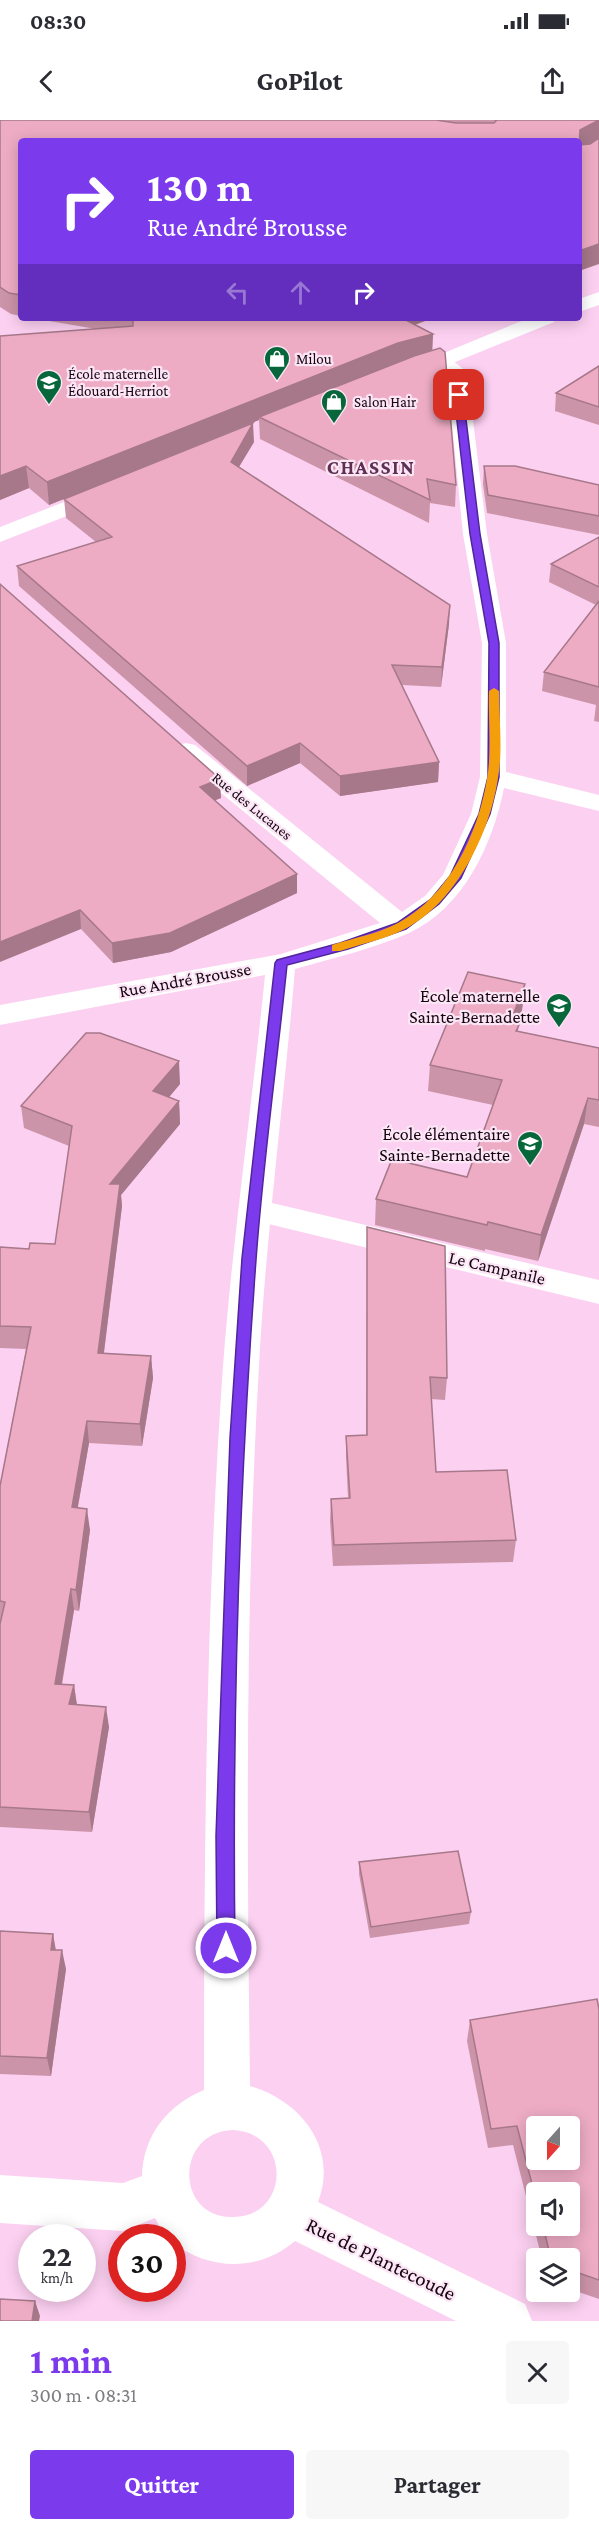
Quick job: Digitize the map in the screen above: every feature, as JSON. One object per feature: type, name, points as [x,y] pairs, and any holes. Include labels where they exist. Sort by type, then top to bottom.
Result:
[{"type":"street","points":[[582,305],[599,298]]},
{"type":"street","points":[[383,380],[441,361],[541,321]]},
{"type":"street","points":[[401,926],[435,902],[456,878],[484,814],[493,777],[494,643],[466,464],[456,372],[441,361]]},
{"type":"street","points":[[466,464],[493,470]]},
{"type":"street","points":[[0,535],[126,484]]},
{"type":"street","name":"Rue des Lucanes","points":[[165,732],[208,771],[401,926]]},
{"type":"street","points":[[493,777],[599,803]]},
{"type":"street","name":"Rue André Brousse","points":[[0,1015],[281,963],[344,946],[401,926]]},
{"type":"street","points":[[227,2106],[225,1824],[237,1438],[249,1258],[281,963]]},
{"type":"street","points":[[227,2106],[245,2107],[263,2112],[278,2123],[290,2138],[298,2156],[299,2175],[296,2195],[288,2212],[274,2227],[257,2238],[239,2243],[219,2243],[201,2236],[186,2224],[174,2208],[167,2190],[166,2170],[170,2151],[179,2135],[193,2120],[208,2110],[227,2106]]},
{"type":"street","points":[[0,2199],[123,2206],[167,2190]]},
{"type":"street","name":"Rue de Plantecoude","points":[[288,2212],[508,2321]]},
{"type":"lane","name":"Le Campanile","points":[[255,1210],[599,1292]]},
{"type":"building","points":[[0,120],[436,120],[456,123],[494,123],[495,120],[599,120],[580,130],[579,138],[18,138],[18,294],[9,293],[0,287]]},
{"type":"building","points":[[599,138],[599,244],[582,250],[582,145],[590,144]]},
{"type":"building","points":[[133,321],[408,321],[433,334],[398,343],[47,482],[26,466],[0,476],[0,336],[133,326]]},
{"type":"building","points":[[440,348],[445,352],[456,485],[427,479],[430,500],[259,417],[414,356]]},
{"type":"building","points":[[599,366],[599,407],[556,393]]},
{"type":"building","points":[[253,423],[231,462],[450,605],[442,667],[392,665],[439,762],[340,776],[300,743],[247,766],[17,566],[112,537],[64,499]]},
{"type":"building","points":[[484,466],[515,466],[599,485],[599,516],[488,495]]},
{"type":"building","points":[[599,537],[599,587],[551,564]]},
{"type":"building","points":[[0,584],[220,779],[200,787],[297,874],[170,933],[112,943],[80,910],[0,942]]},
{"type":"building","points":[[599,601],[599,687],[544,672]]},
{"type":"building","points":[[468,972],[525,984],[510,1023],[519,1025],[516,1031],[599,1048],[599,1100],[588,1098],[541,1235],[376,1199],[392,1159],[467,1177],[502,1080],[430,1065]]},
{"type":"building","points":[[86,1033],[100,1033],[179,1061],[153,1091],[179,1101],[110,1184],[120,1184],[98,1353],[151,1356],[140,1424],[87,1421],[72,1507],[87,1509],[76,1590],[71,1589],[55,1684],[74,1685],[69,1704],[106,1707],[89,1812],[0,1807],[0,1624],[5,1602],[0,1601],[0,1486],[31,1327],[0,1326],[0,1247],[29,1249],[30,1243],[55,1244],[72,1126],[21,1106]]},
{"type":"building","points":[[367,1227],[445,1246],[447,1378],[430,1377],[436,1472],[507,1470],[516,1540],[334,1545],[331,1499],[350,1498],[346,1436],[367,1435]]},
{"type":"building","points":[[458,1851],[471,1912],[371,1927],[359,1862]]},
{"type":"building","points":[[0,1931],[53,1934],[51,1950],[62,1950],[47,2058],[0,2056]]},
{"type":"building","points":[[597,1999],[599,2009],[599,2280],[580,2273],[580,2248],[548,2248],[545,2236],[580,2236],[580,2182],[532,2182],[528,2170],[580,2170],[580,2116],[526,2116],[526,2161],[517,2126],[491,2129],[470,2020]]},
{"type":"building","points":[[0,2299],[35,2302],[32,2321],[0,2321]]},
{"type":"slow traffic","points":[[336,948],[401,926],[435,902],[456,878],[484,814],[493,777],[494,691]]},
{"type":"place","name":"Milou","points":[[277,382]]},
{"type":"place","name":"École maternelle Édouard-Herriot","points":[[49,406]]},
{"type":"place","name":"Salon Hair","points":[[334,425]]},
{"type":"place","name":"École maternelle Sainte-Bernadette","points":[[559,1029]]},
{"type":"place","name":"École élémentaire Sainte-Bernadette","points":[[530,1167]]},
{"type":"district","name":"CHASSIN","points":[[371,467]]},
{"type":"route","points":[[226,1948],[225,1836],[237,1438],[249,1258],[273,1054],[281,963],[344,946],[401,926],[435,902],[456,878],[484,814],[493,777],[494,643],[475,534],[459,395]]}]
